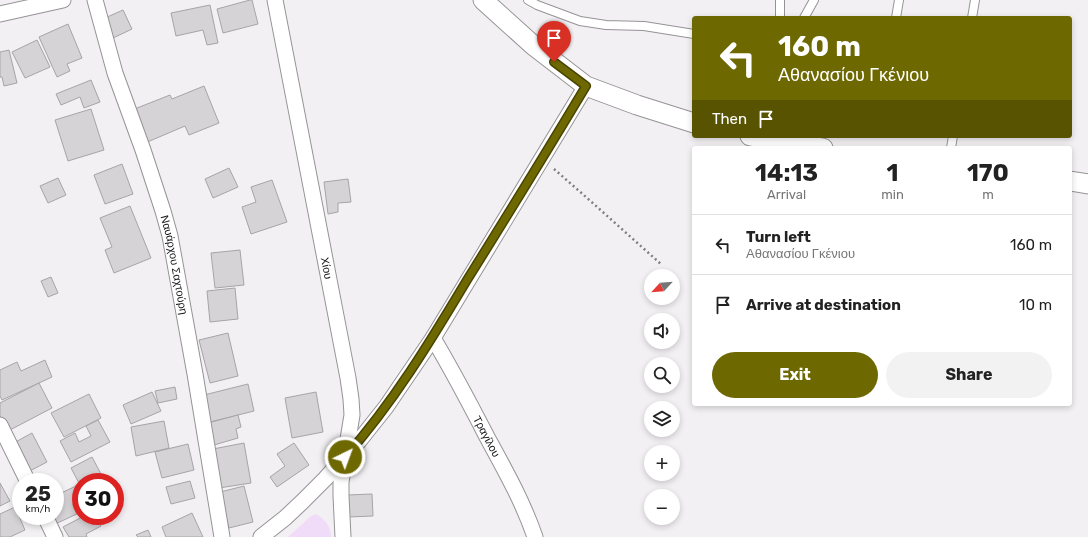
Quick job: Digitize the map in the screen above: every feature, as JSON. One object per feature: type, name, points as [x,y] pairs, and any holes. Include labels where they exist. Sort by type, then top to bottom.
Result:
[{"type":"street","points":[[0,14],[63,0]]},
{"type":"street","name":"Ναυάρχου Σαχτούρη","points":[[94,0],[115,73],[159,198],[170,236],[222,537]]},
{"type":"street","name":"Χίου","points":[[275,0],[349,385],[352,415],[341,482],[343,537]]},
{"type":"street","points":[[483,0],[534,46],[586,86],[637,105],[692,122]]},
{"type":"street","points":[[261,537],[302,502],[345,457],[386,407],[432,338],[586,86]]},
{"type":"street","points":[[762,138],[811,146]]},
{"type":"street","points":[[1072,181],[1088,184]]},
{"type":"street","name":"Τραγίλου","points":[[432,338],[459,383],[520,500],[535,537]]},
{"type":"street","points":[[0,425],[24,473]]},
{"type":"street","points":[[49,525],[55,537]]},
{"type":"lane","points":[[528,0],[537,5],[580,21],[606,25],[644,26],[692,34]]},
{"type":"lane","points":[[780,0],[780,16]]},
{"type":"lane","points":[[805,16],[814,0]]},
{"type":"lane","points":[[896,16],[899,0]]},
{"type":"lane","points":[[972,16],[975,0]]},
{"type":"path","points":[[542,158],[662,265]]},
{"type":"shaded area","points":[[316,514],[327,524],[331,537],[288,537],[311,516]]},
{"type":"building","points":[[252,0],[258,24],[223,33],[217,9]]},
{"type":"building","points":[[210,5],[218,43],[207,45],[203,30],[176,36],[171,13]]},
{"type":"building","points":[[123,10],[132,29],[113,38],[105,18]]},
{"type":"building","points":[[68,24],[82,58],[67,64],[70,71],[57,77],[39,37]]},
{"type":"building","points":[[37,40],[50,67],[25,78],[12,52]]},
{"type":"building","points":[[9,50],[17,83],[4,86],[2,77],[0,77],[0,52]]},
{"type":"building","points":[[91,80],[100,102],[84,108],[80,97],[61,105],[56,94]]},
{"type":"building","points":[[204,86],[219,123],[189,135],[185,126],[145,143],[132,110],[170,95],[172,99]]},
{"type":"building","points":[[91,109],[104,150],[68,161],[55,120]]},
{"type":"building","points":[[122,164],[133,194],[105,204],[94,175]]},
{"type":"building","points":[[229,168],[238,187],[213,198],[205,179]]},
{"type":"building","points":[[58,178],[66,195],[48,203],[40,186]]},
{"type":"building","points":[[348,179],[351,202],[338,203],[338,212],[328,214],[324,182]]},
{"type":"building","points":[[272,180],[287,222],[251,234],[242,207],[256,202],[251,187]]},
{"type":"building","points":[[130,206],[151,258],[114,273],[105,250],[112,247],[100,218]]},
{"type":"building","points":[[240,250],[244,285],[215,288],[211,253]]},
{"type":"building","points":[[51,277],[58,293],[48,297],[41,281]]},
{"type":"building","points":[[235,288],[238,319],[210,322],[207,291]]},
{"type":"building","points":[[228,333],[238,376],[210,383],[199,340]]},
{"type":"building","points":[[45,360],[52,377],[2,400],[0,396],[0,370],[17,362],[21,371]]},
{"type":"building","points":[[39,383],[52,408],[8,431],[0,416],[0,403]]},
{"type":"building","points":[[248,384],[254,411],[210,422],[204,395]]},
{"type":"building","points":[[175,387],[177,399],[158,403],[155,391]]},
{"type":"building","points":[[152,392],[161,411],[131,424],[123,405]]},
{"type":"building","points":[[316,392],[323,432],[292,438],[285,398]]},
{"type":"building","points":[[89,394],[101,418],[64,437],[51,413]]},
{"type":"building","points":[[238,415],[241,427],[236,429],[238,438],[214,445],[208,423]]},
{"type":"building","points":[[98,420],[110,442],[71,462],[60,441],[75,433],[79,442],[91,436],[86,426]]},
{"type":"building","points":[[164,421],[169,448],[136,456],[131,427]]},
{"type":"building","points":[[32,433],[47,462],[24,473],[10,445]]},
{"type":"building","points":[[244,443],[251,483],[219,488],[213,449]]},
{"type":"building","points":[[294,443],[309,465],[277,487],[270,477],[285,466],[277,454]]},
{"type":"building","points":[[188,444],[194,470],[162,478],[155,452]]},
{"type":"building","points":[[92,457],[100,473],[74,473],[71,468]]},
{"type":"building","points":[[190,481],[195,498],[171,504],[166,487]]},
{"type":"building","points":[[0,483],[10,501],[0,506]]},
{"type":"building","points":[[244,486],[253,522],[229,528],[220,492]]},
{"type":"building","points":[[72,488],[72,516],[64,520],[64,492]]},
{"type":"building","points":[[372,494],[373,516],[348,517],[347,495]]},
{"type":"building","points":[[12,508],[12,525],[23,525],[25,530],[10,537],[0,537],[0,514]]},
{"type":"building","points":[[192,513],[203,537],[166,537],[162,527]]},
{"type":"building","points":[[72,522],[72,525],[101,526],[86,534],[87,537],[69,537],[63,527]]},
{"type":"building","points":[[148,530],[151,537],[138,537],[136,535]]},
{"type":"route","points":[[345,457],[365,435],[401,386],[586,86],[554,62]]}]
